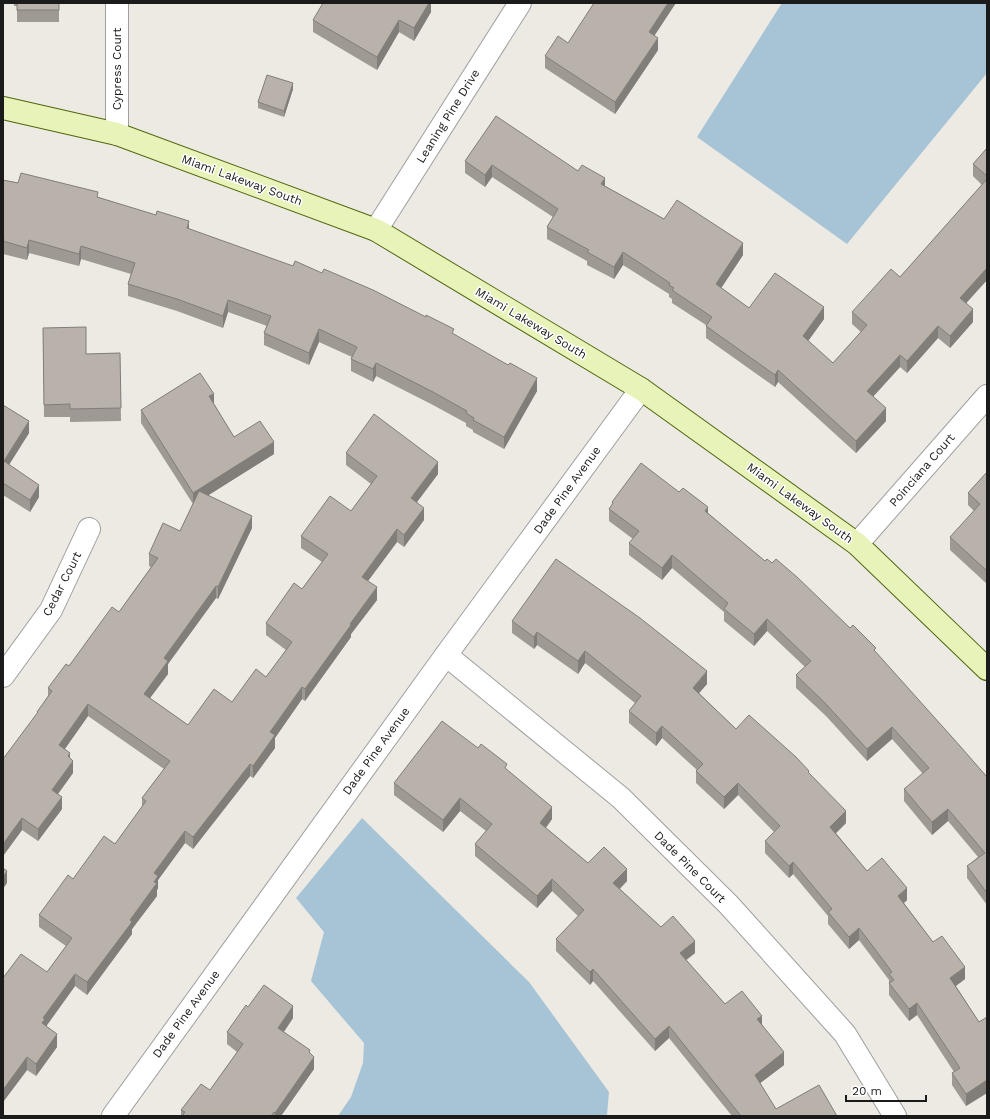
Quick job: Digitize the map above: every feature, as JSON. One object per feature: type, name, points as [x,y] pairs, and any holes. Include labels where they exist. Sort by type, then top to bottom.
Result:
[{"type":"street","name":"Cypress Court","points":[[117,3],[117,134]]},
{"type":"street","name":"Leaning Pine Drive","points":[[376,230],[520,3]]},
{"type":"street","name":"Miami Lakeway South","points":[[3,108],[117,134],[376,230],[641,389],[857,544],[987,669]]},
{"type":"street","name":"Dade Pine Avenue","points":[[113,1116],[446,654],[641,389]]},
{"type":"street","name":"Poinciana Court","points":[[857,544],[987,396]]},
{"type":"street","name":"Cedar Court","points":[[3,676],[51,610],[89,529]]},
{"type":"street","name":"Dade Pine Court","points":[[446,654],[621,798],[729,905],[845,1034],[895,1116]]},
{"type":"water","points":[[782,3],[987,3],[987,73],[847,244],[697,137]]},
{"type":"water","points":[[362,818],[529,982],[609,1092],[607,1115],[338,1116],[351,1097],[363,1063],[364,1043],[311,981],[324,932],[296,898]]},
{"type":"building","points":[[17,3],[59,3],[59,10],[17,10]]},
{"type":"building","points":[[323,3],[429,3],[414,28],[399,20],[377,57],[313,20]]},
{"type":"building","points":[[594,3],[668,3],[649,32],[658,38],[615,102],[545,56],[558,36],[568,43]]},
{"type":"building","points":[[267,75],[293,83],[284,111],[258,102]]},
{"type":"building","points":[[496,116],[578,171],[582,165],[605,178],[601,184],[664,219],[677,200],[743,243],[716,284],[749,308],[775,273],[824,307],[803,336],[833,363],[867,325],[852,312],[891,269],[900,277],[987,179],[987,268],[960,298],[973,309],[950,336],[938,326],[907,361],[900,355],[867,391],[886,408],[856,441],[778,370],[775,375],[706,326],[712,317],[672,290],[674,288],[669,285],[670,283],[623,252],[614,267],[587,252],[589,250],[547,227],[558,209],[492,165],[485,175],[465,161]]},
{"type":"building","points":[[987,148],[987,176],[973,164]]},
{"type":"building","points":[[21,173],[98,192],[97,197],[156,215],[157,211],[189,221],[187,228],[293,266],[295,261],[322,273],[324,269],[373,290],[426,317],[426,315],[454,329],[452,333],[508,365],[510,363],[537,378],[504,437],[473,420],[474,418],[466,413],[467,411],[433,392],[376,363],[373,369],[351,359],[357,347],[319,329],[309,353],[264,333],[271,316],[228,300],[223,316],[177,299],[128,284],[135,263],[81,246],[79,254],[29,240],[27,248],[3,241],[3,180],[18,183]]},
{"type":"building","points":[[86,327],[86,354],[120,353],[121,408],[70,409],[70,404],[44,405],[43,328]]},
{"type":"building","points":[[200,373],[214,394],[209,396],[234,437],[260,421],[274,442],[193,493],[141,410]]},
{"type":"building","points":[[3,405],[29,421],[4,461],[39,485],[30,500],[3,483]]},
{"type":"building","points":[[374,414],[438,462],[411,498],[424,508],[404,535],[397,529],[362,577],[377,587],[305,689],[302,687],[270,732],[275,735],[253,766],[250,764],[193,837],[185,831],[154,873],[158,876],[154,882],[157,883],[130,920],[132,922],[87,982],[75,974],[43,1018],[45,1019],[42,1023],[57,1034],[36,1064],[27,1057],[3,1090],[3,978],[21,954],[47,972],[72,938],[39,915],[68,875],[73,879],[104,836],[115,844],[146,801],[142,798],[170,761],[88,704],[59,745],[70,753],[68,756],[73,761],[52,790],[62,797],[38,829],[22,818],[3,844],[3,759],[52,691],[48,688],[66,664],[69,666],[112,607],[119,612],[158,558],[149,554],[163,523],[180,531],[199,491],[252,516],[218,587],[216,586],[164,658],[168,661],[144,694],[188,725],[214,689],[232,702],[256,669],[266,677],[292,642],[266,623],[294,583],[302,589],[328,554],[301,536],[330,496],[351,511],[377,476],[346,453]]},
{"type":"building","points":[[641,463],[679,492],[683,488],[708,507],[705,511],[765,561],[767,559],[772,563],[776,559],[850,628],[853,625],[876,648],[874,650],[987,777],[987,893],[967,866],[985,853],[948,809],[932,822],[904,789],[929,768],[892,727],[867,749],[826,704],[796,675],[811,661],[767,619],[754,634],[724,609],[728,603],[672,555],[662,568],[629,543],[639,531],[609,509],[613,503],[612,502]]},
{"type":"building","points":[[987,472],[987,571],[950,537],[980,504],[968,493]]},
{"type":"building","points":[[556,559],[640,618],[707,671],[693,688],[736,729],[749,715],[796,757],[809,771],[808,772],[846,811],[830,827],[867,871],[882,858],[907,888],[898,896],[933,942],[942,936],[965,967],[950,978],[979,1022],[987,1017],[987,1080],[966,1094],[952,1073],[960,1068],[917,1003],[909,1009],[889,983],[894,980],[889,974],[892,972],[859,928],[849,937],[828,912],[832,909],[793,862],[789,866],[765,841],[780,826],[738,783],[724,797],[696,771],[703,764],[662,726],[656,733],[629,711],[641,696],[585,651],[578,661],[537,632],[534,637],[512,621]]},
{"type":"building","points":[[442,721],[478,748],[481,744],[507,764],[505,768],[552,807],[540,823],[588,863],[604,847],[627,869],[613,883],[661,927],[673,916],[695,941],[680,953],[725,1004],[742,991],[762,1016],[757,1019],[784,1052],[755,1075],[776,1109],[819,1085],[837,1116],[741,1116],[669,1026],[655,1039],[593,969],[590,972],[556,939],[584,910],[552,879],[537,896],[475,844],[492,824],[460,798],[443,820],[394,783]]},
{"type":"building","points":[[3,868],[7,871],[3,877]]},
{"type":"building","points":[[264,985],[293,1006],[278,1028],[310,1050],[309,1052],[314,1057],[275,1113],[274,1112],[271,1116],[182,1116],[185,1112],[181,1110],[201,1084],[210,1090],[243,1044],[227,1032],[246,1005],[248,1007]]}]
